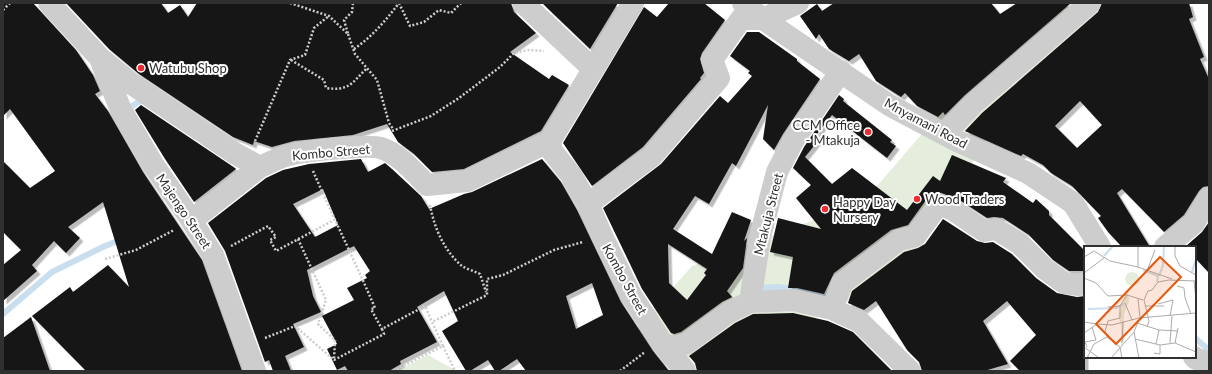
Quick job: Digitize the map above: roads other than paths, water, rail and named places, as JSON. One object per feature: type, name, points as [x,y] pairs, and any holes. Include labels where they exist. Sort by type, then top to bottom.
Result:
[{"type":"street","points":[[49,3],[100,58],[132,84],[236,154],[254,163]]},
{"type":"street","points":[[523,3],[593,69]]},
{"type":"street","points":[[550,141],[633,3]]},
{"type":"street","name":"Mnyamani Road","points":[[743,3],[763,19],[889,105],[944,134],[1028,174],[1073,203],[1099,246]]},
{"type":"street","points":[[588,204],[652,156],[696,106],[719,78],[712,60],[741,19],[763,19],[798,3]]},
{"type":"street","points":[[944,134],[973,104],[1090,3]]},
{"type":"street","name":"Majengo Street","points":[[100,58],[120,110],[154,166],[192,220],[213,255],[255,371]]},
{"type":"street","name":"Mtakuja Street","points":[[750,302],[760,237],[777,172],[793,141],[841,71]]},
{"type":"street","name":"Kombo Street","points":[[192,220],[254,163],[288,155],[305,152],[368,147],[381,148],[401,161],[427,185],[467,181],[550,141],[552,151],[571,175],[588,204],[631,295],[663,344],[685,371]]},
{"type":"street","points":[[1166,246],[1194,224],[1209,198]]},
{"type":"street","points":[[832,309],[842,283],[899,240],[915,236],[939,204],[953,210],[984,231],[996,229],[1020,244],[1045,269],[1064,284],[1080,285],[1084,283]]},
{"type":"street","points":[[663,344],[675,347],[687,343],[729,312],[750,302],[794,300],[832,309],[860,322],[910,371]]},
{"type":"waterway","points":[[128,113],[129,108],[140,101],[147,101]]},
{"type":"waterway","points":[[3,314],[52,272],[105,246],[123,239]]},
{"type":"waterway","points":[[757,288],[778,287],[833,295]]},
{"type":"waterway","points":[[1196,339],[1209,350]]},
{"type":"place","name":"Watubu Shop","points":[[141,68]]},
{"type":"place","name":"CCM Office - Mtakuja","points":[[868,132]]},
{"type":"place","name":"Wood Traders","points":[[917,199]]},
{"type":"place","name":"Happy Day Nursery","points":[[825,209]]}]
